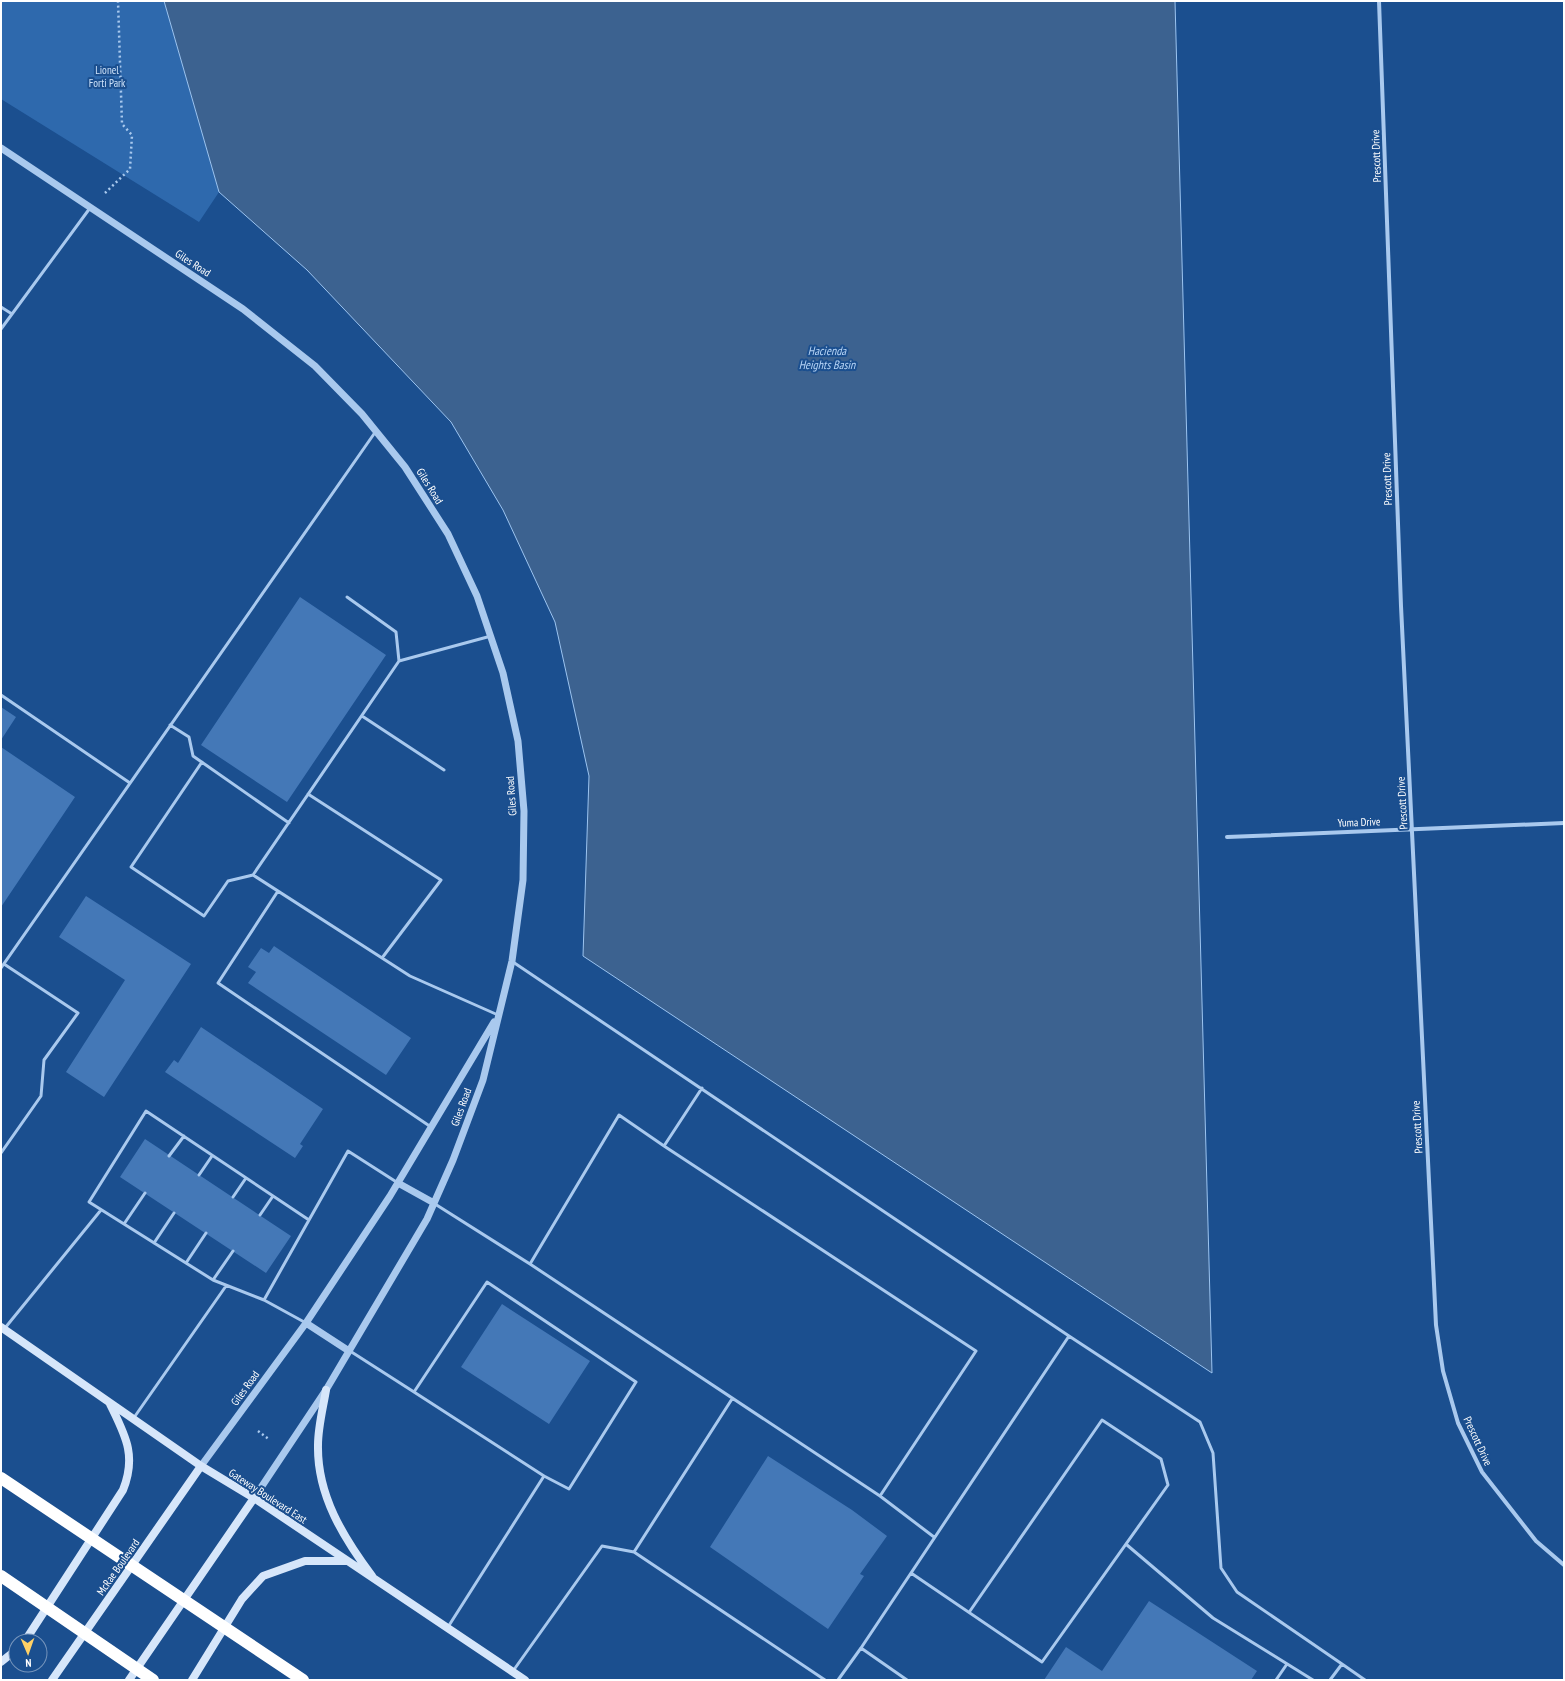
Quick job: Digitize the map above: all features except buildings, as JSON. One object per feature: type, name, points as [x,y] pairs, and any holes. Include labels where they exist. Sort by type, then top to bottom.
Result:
[{"type":"highway","points":[[1,1478],[303,1680]]},
{"type":"highway","points":[[1,1576],[153,1680]]},
{"type":"main road","name":"Gateway Boulevard East","points":[[2,1328],[201,1466],[254,1498],[525,1680]]},
{"type":"main road","points":[[326,1390],[318,1444],[320,1478],[334,1516],[350,1546],[376,1581]]},
{"type":"main road","points":[[30,1633],[123,1490],[126,1482],[130,1462],[127,1440],[109,1403]]},
{"type":"main road","name":"McRae Boulevard","points":[[52,1680],[201,1466]]},
{"type":"main road","points":[[129,1680],[254,1498]]},
{"type":"main road","points":[[192,1680],[242,1599],[263,1576],[305,1561],[346,1561]]},
{"type":"street","name":"Prescott Drive","points":[[1379,1],[1401,606],[1436,1325],[1443,1371],[1458,1422],[1482,1472],[1536,1541],[1564,1565]]},
{"type":"street","name":"Giles Road","points":[[1,148],[243,309],[315,366],[376,431],[405,466],[448,534],[477,596],[503,673],[518,741],[524,811],[523,880],[512,961],[483,1080],[453,1160],[427,1219],[326,1390],[254,1498]]},
{"type":"street","name":"Yuma Drive","points":[[1227,837],[1564,823]]},
{"type":"street","name":"Giles Road","points":[[201,1466],[306,1323],[398,1183],[498,1015]]},
{"type":"street","points":[[398,1183],[434,1203]]},
{"type":"street","points":[[306,1323],[349,1351]]},
{"type":"lane","points":[[1,329],[90,208]]},
{"type":"lane","points":[[1,307],[12,314]]},
{"type":"lane","points":[[1,968],[376,431]]},
{"type":"lane","points":[[347,597],[396,632],[400,661]]},
{"type":"lane","points":[[202,762],[131,867],[204,916],[228,881],[253,875],[400,661],[491,636]]},
{"type":"lane","points":[[1,695],[130,783]]},
{"type":"lane","points":[[362,716],[444,770]]},
{"type":"lane","points":[[170,725],[189,737],[193,756],[288,823]]},
{"type":"lane","points":[[308,794],[440,880],[382,958]]},
{"type":"lane","points":[[253,875],[410,976],[498,1015]]},
{"type":"lane","points":[[278,891],[218,983],[431,1128]]},
{"type":"lane","points":[[512,961],[1069,1336],[1200,1422],[1213,1454],[1221,1568],[1237,1592],[1365,1680]]},
{"type":"lane","points":[[1,1153],[41,1096],[44,1060],[78,1013],[4,964]]},
{"type":"lane","points":[[664,1146],[702,1088]]},
{"type":"lane","points":[[306,1323],[264,1300],[213,1280],[89,1202],[146,1110],[212,1156],[309,1220]]},
{"type":"lane","points":[[530,1264],[619,1115],[976,1351],[880,1496]]},
{"type":"lane","points":[[169,1156],[184,1136]]},
{"type":"lane","points":[[264,1300],[348,1151],[398,1183]]},
{"type":"lane","points":[[199,1175],[212,1156]]},
{"type":"lane","points":[[233,1197],[246,1178]]},
{"type":"lane","points":[[124,1224],[145,1193]]},
{"type":"lane","points":[[260,1215],[273,1196]]},
{"type":"lane","points":[[434,1203],[530,1264],[880,1496],[934,1537]]},
{"type":"lane","points":[[2,1328],[101,1210]]},
{"type":"lane","points":[[154,1242],[174,1213]]},
{"type":"lane","points":[[186,1263],[206,1233]]},
{"type":"lane","points":[[213,1280],[233,1251]]},
{"type":"lane","points":[[349,1351],[544,1476],[569,1489],[636,1382],[488,1282],[414,1392]]},
{"type":"lane","points":[[133,1419],[226,1286]]},
{"type":"lane","points":[[838,1680],[861,1648],[1069,1336]]},
{"type":"lane","points":[[634,1552],[732,1399]]},
{"type":"lane","points":[[911,1573],[970,1611],[1042,1662],[1127,1545],[1168,1485],[1161,1460],[1102,1420],[970,1611]]},
{"type":"lane","points":[[448,1629],[544,1476]]},
{"type":"lane","points":[[1127,1545],[1213,1618],[1313,1680]]},
{"type":"lane","points":[[513,1672],[602,1546],[634,1552],[825,1680]]},
{"type":"lane","points":[[861,1648],[908,1680]]},
{"type":"lane","points":[[1276,1680],[1287,1664]]},
{"type":"lane","points":[[1330,1680],[1342,1664]]},
{"type":"path","points":[[90,208],[130,169],[132,135],[122,124],[118,1]]},
{"type":"path","points":[[258,1431],[276,1444]]},
{"type":"green space","name":"Lionel Forti Park","points":[[1,1],[164,1],[219,192],[199,222],[1,99]]},
{"type":"water","name":"Hacienda Heights Basin","points":[[164,1],[1175,1],[1212,1373],[583,956],[589,776],[555,622],[503,510],[451,422],[307,270],[219,192]]}]
